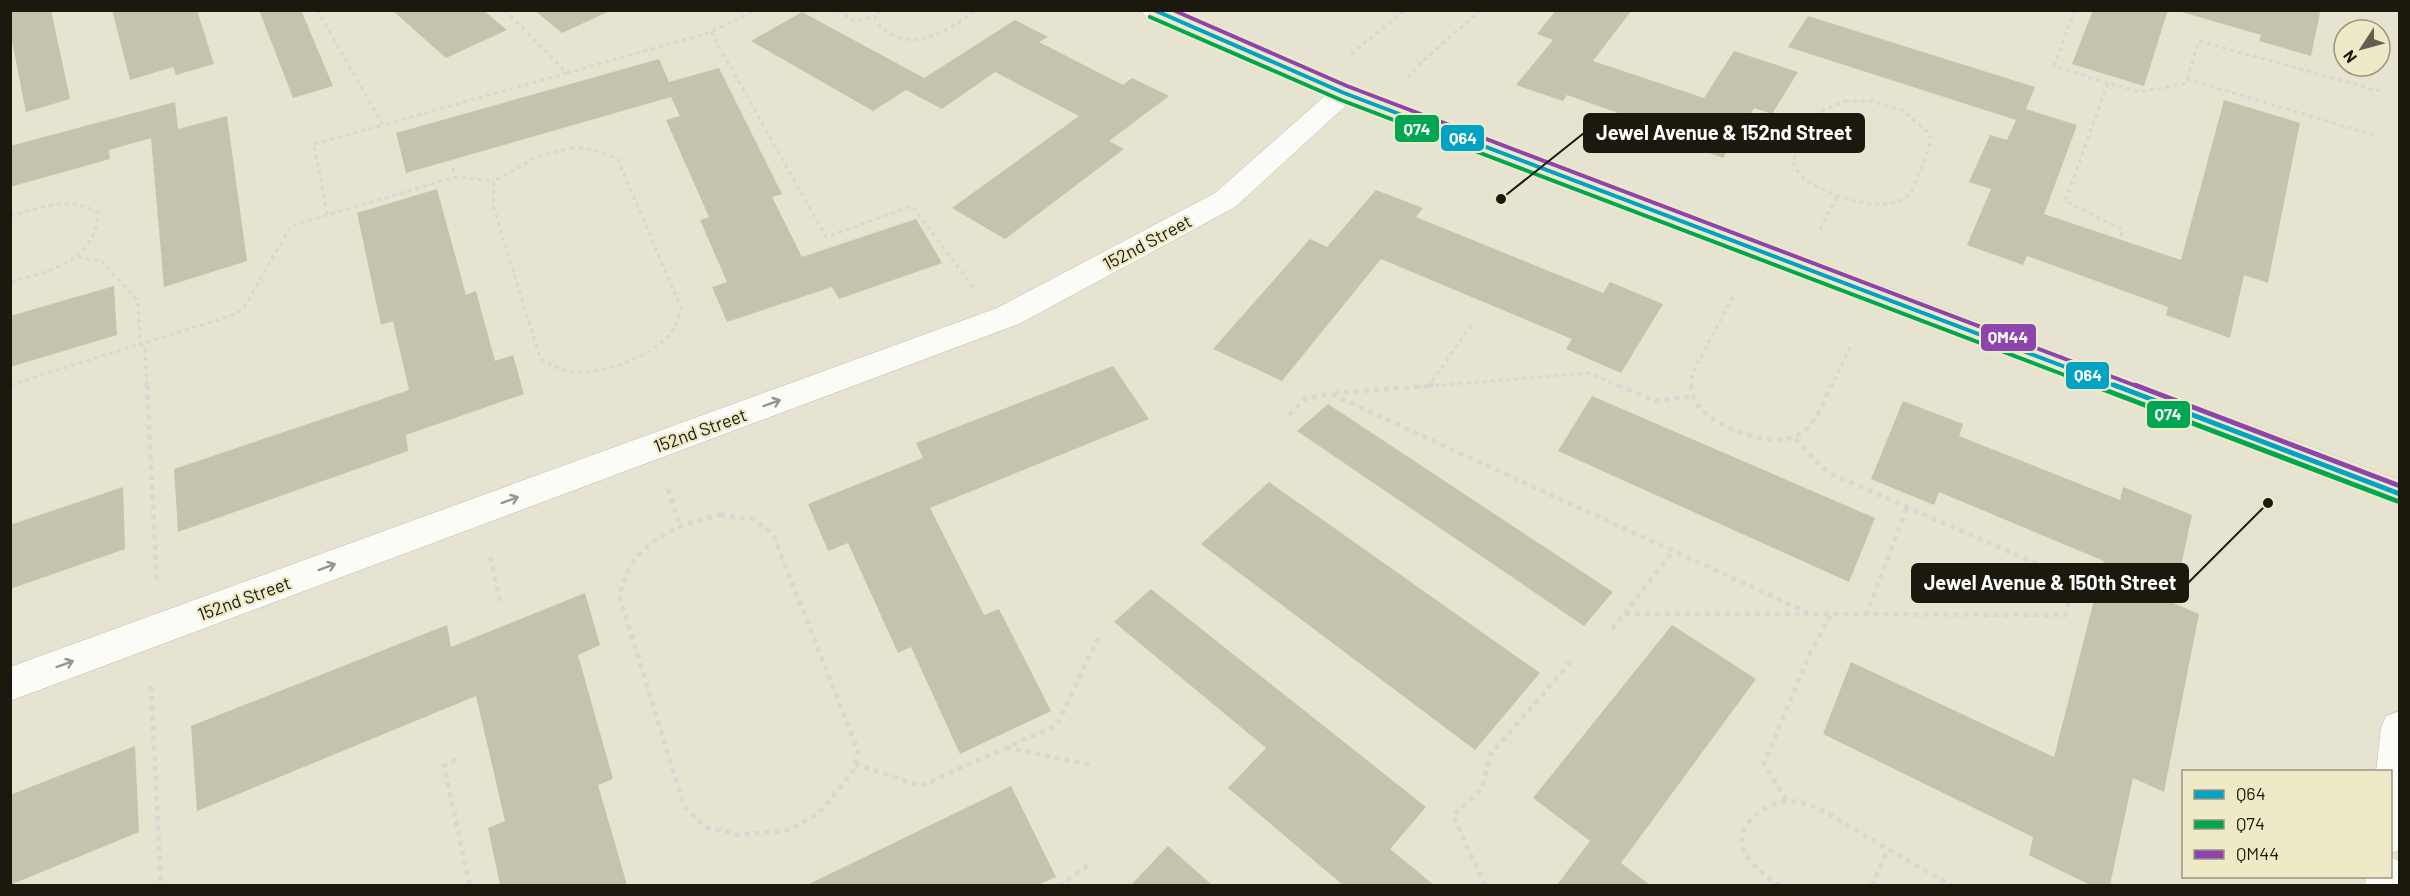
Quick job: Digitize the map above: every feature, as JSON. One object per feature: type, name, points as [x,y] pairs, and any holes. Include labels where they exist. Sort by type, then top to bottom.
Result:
[{"type":"street","points":[[1153,10],[1344,93],[2400,494]]},
{"type":"street","name":"152nd Street","points":[[10,684],[1008,316],[1225,200],[1344,93]]},
{"type":"street","points":[[2392,822],[2400,728]]},
{"type":"path","points":[[317,10],[383,125]]},
{"type":"path","points":[[505,10],[567,73]]},
{"type":"path","points":[[327,214],[314,144],[711,32],[756,10]]},
{"type":"path","points":[[838,10],[854,21],[876,17]]},
{"type":"path","points":[[880,10],[876,17],[879,26],[909,41],[934,38],[977,10]]},
{"type":"path","points":[[1351,54],[1405,10]]},
{"type":"path","points":[[1408,78],[1417,66],[1481,10]]},
{"type":"path","points":[[2075,10],[2054,66],[2140,92],[2184,84],[2199,41],[2379,91]]},
{"type":"path","points":[[711,32],[826,237],[912,206],[974,289]]},
{"type":"path","points":[[2187,79],[2373,135]]},
{"type":"path","points":[[2108,83],[2065,201],[2123,230],[2121,236]]},
{"type":"path","points":[[1845,101],[1870,101],[1902,110],[1930,134],[1931,146],[1910,193],[1904,199],[1893,203],[1873,204],[1837,196],[1804,179],[1792,162],[1819,112],[1845,101]]},
{"type":"path","points":[[10,385],[234,315],[243,309],[291,226],[455,177],[494,181],[518,164],[558,150],[578,148],[609,153],[618,160],[681,308],[674,328],[659,343],[634,359],[596,372],[570,372],[554,369],[540,358],[493,205],[494,181]]},
{"type":"path","points":[[453,168],[455,177]]},
{"type":"path","points":[[1820,229],[1837,196]]},
{"type":"path","points":[[10,216],[34,209],[75,203],[89,206],[98,213],[99,223],[95,235],[78,257]]},
{"type":"path","points":[[10,282],[78,257],[102,261],[138,300],[140,344]]},
{"type":"path","points":[[1733,296],[1692,374],[1691,391],[1706,415],[1733,430],[1764,440],[1793,437],[1812,425],[1852,343]]},
{"type":"path","points":[[1429,386],[1471,325]]},
{"type":"path","points":[[140,344],[145,347],[157,586]]},
{"type":"path","points":[[1288,415],[1306,398],[1331,394],[1589,373],[1655,401],[1694,396]]},
{"type":"path","points":[[1331,394],[1811,614]]},
{"type":"path","points":[[1624,614],[2065,615],[2071,597],[2056,572],[1828,473],[1793,437]]},
{"type":"path","points":[[668,489],[680,525]]},
{"type":"path","points":[[1866,616],[1907,507]]},
{"type":"path","points":[[720,515],[753,519],[773,534],[858,751],[854,770],[819,813],[789,830],[739,836],[705,827],[684,807],[619,595],[632,564],[655,541],[680,525],[720,515]]},
{"type":"path","points":[[1612,629],[1673,551]]},
{"type":"path","points":[[490,557],[501,605]]},
{"type":"path","points":[[1786,800],[1764,763],[1811,651],[1831,615]]},
{"type":"path","points":[[855,764],[921,786],[1057,725],[1100,634]]},
{"type":"path","points":[[1485,885],[1453,816],[1482,789],[1490,755],[1572,660]]},
{"type":"path","points":[[151,686],[161,885]]},
{"type":"path","points":[[1006,747],[1090,765]]},
{"type":"path","points":[[456,760],[444,766],[470,885]]},
{"type":"path","points":[[1780,885],[1745,857],[1740,838],[1746,825],[1757,813],[1772,804],[1786,800],[1808,806],[1842,822],[1952,885]]},
{"type":"path","points":[[1872,885],[1888,849]]},
{"type":"path","points":[[1059,885],[1092,863]]},
{"type":"building","points":[[10,10],[51,10],[70,99],[26,112],[10,31]]},
{"type":"building","points":[[112,10],[197,10],[214,64],[176,75],[173,67],[130,80]]},
{"type":"building","points":[[259,10],[301,10],[333,86],[293,98]]},
{"type":"building","points":[[392,10],[483,10],[507,30],[446,58]]},
{"type":"building","points":[[534,10],[612,10],[562,33]]},
{"type":"building","points":[[1556,10],[1632,10],[1593,61],[1704,98],[1734,51],[1798,72],[1772,114],[1754,108],[1723,158],[1673,140],[1677,133],[1567,95],[1563,101],[1516,85],[1553,40],[1537,34]]},
{"type":"building","points":[[2093,10],[2168,10],[2144,86],[2072,64]]},
{"type":"building","points":[[2175,10],[2312,10],[2320,13],[2311,56],[2259,41],[2261,35]]},
{"type":"building","points":[[802,12],[924,78],[1015,20],[1048,37],[1039,42],[1123,85],[1132,78],[1169,96],[1109,141],[1124,149],[1005,239],[952,208],[1079,116],[995,72],[942,109],[906,90],[873,111],[751,41]]},
{"type":"building","points":[[1808,16],[2035,87],[2026,109],[2077,125],[2044,214],[2181,260],[2224,100],[2300,123],[2268,283],[2244,275],[2230,338],[2166,315],[2168,307],[2027,256],[2023,265],[1967,245],[1991,189],[1969,182],[1990,135],[2007,140],[2016,120],[1788,47]]},
{"type":"building","points":[[659,59],[669,82],[719,68],[782,194],[772,197],[802,257],[916,219],[942,263],[839,299],[832,287],[727,322],[712,287],[727,282],[700,220],[709,217],[666,120],[680,116],[671,97],[406,173],[396,133]]},
{"type":"building","points":[[175,102],[178,129],[227,116],[247,261],[164,287],[151,138],[109,150],[110,159],[10,187],[10,146]]},
{"type":"building","points":[[437,189],[466,295],[476,291],[495,361],[513,355],[524,394],[406,435],[408,451],[178,532],[174,469],[409,390],[393,321],[381,325],[357,213]]},
{"type":"building","points":[[1376,190],[1423,208],[1416,217],[1603,293],[1610,282],[1663,304],[1621,373],[1566,349],[1572,339],[1381,259],[1282,381],[1213,349],[1310,239],[1327,247]]},
{"type":"building","points":[[114,286],[117,335],[10,367],[10,316]]},
{"type":"building","points":[[1113,366],[1149,419],[930,508],[984,615],[999,609],[1051,711],[960,754],[911,647],[898,653],[848,543],[828,551],[808,504],[923,458],[916,443]]},
{"type":"building","points":[[1592,396],[1875,518],[1849,582],[1558,451]]},
{"type":"building","points":[[1903,401],[1963,424],[1959,436],[2120,500],[2123,487],[2192,515],[2173,603],[2199,614],[2164,792],[2133,778],[2110,885],[2090,885],[2029,855],[2033,837],[1823,734],[1851,662],[2054,757],[2104,561],[1939,492],[1934,505],[1871,479]]},
{"type":"building","points":[[1328,404],[1613,592],[1584,626],[1297,431]]},
{"type":"building","points":[[1269,482],[1540,673],[1475,750],[1201,544]]},
{"type":"building","points":[[123,487],[125,549],[10,589],[10,525]]},
{"type":"building","points":[[1151,589],[1426,807],[1390,849],[1434,885],[1343,885],[1228,788],[1266,748],[1114,622]]},
{"type":"building","points":[[585,593],[600,645],[578,655],[613,779],[598,785],[627,885],[500,885],[488,828],[505,821],[476,696],[197,811],[191,726],[447,625],[451,647]]},
{"type":"building","points":[[1672,625],[1756,679],[1621,863],[1650,885],[1557,885],[1590,841],[1533,798]]},
{"type":"building","points":[[135,746],[139,832],[10,885],[10,795]]},
{"type":"building","points":[[1011,786],[1056,877],[1038,885],[807,885]]},
{"type":"building","points":[[1168,846],[1212,885],[1131,885]]},
{"type":"transit line","name":"Q64","points":[[1154,10],[1344,93],[2400,494]]},
{"type":"transit line","name":"QM44","points":[[1173,10],[1347,86],[2400,486]]},
{"type":"transit line","name":"Q74","points":[[1150,17],[1341,100],[2397,501]]},
{"type":"place","name":"Jewel Avenue & 152nd Street","points":[[1501,199]]},
{"type":"place","name":"Jewel Avenue & 150th Street","points":[[2268,503]]}]
